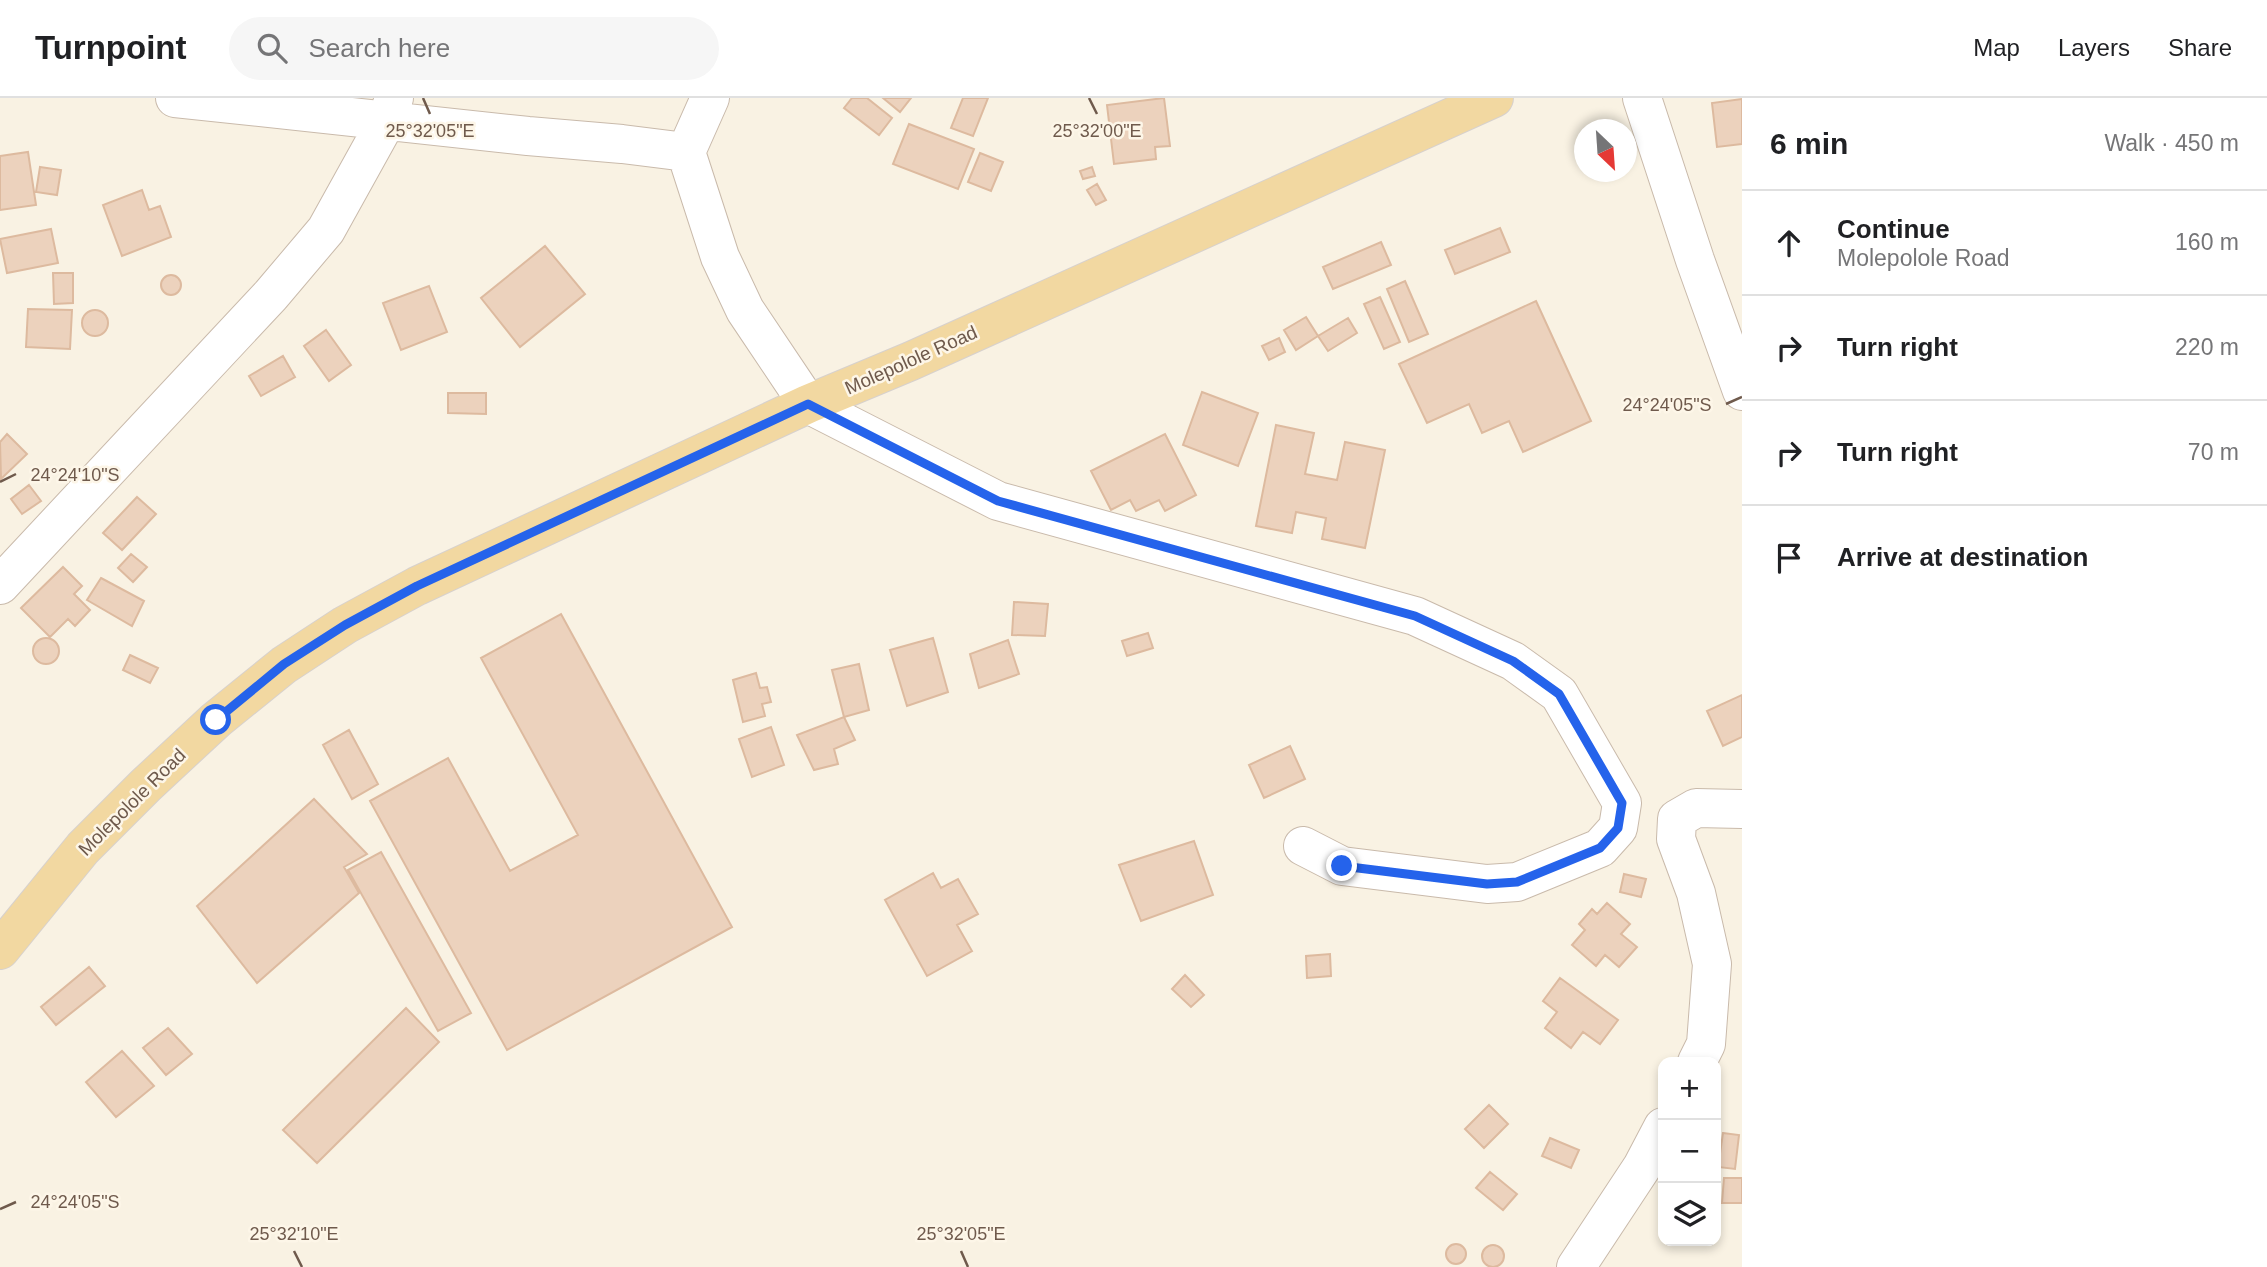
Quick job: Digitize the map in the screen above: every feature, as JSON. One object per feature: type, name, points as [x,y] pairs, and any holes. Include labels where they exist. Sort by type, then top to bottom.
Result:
[{"type":"main road","name":"Molepolole Road","points":[[0,950],[83,848],[137,794],[216,720],[284,664],[345,625],[417,586],[808,404],[1494,98]]},
{"type":"street","points":[[175,98],[391,109],[686,152]]},
{"type":"street","points":[[710,98],[686,152],[720,257],[745,310],[808,404],[998,501],[1415,616],[1513,661],[1559,694],[1622,803],[1618,828],[1600,848],[1517,882],[1487,884],[1342,866],[1303,846]]},
{"type":"street","points":[[1642,98],[1695,260],[1742,391]]},
{"type":"street","points":[[0,585],[271,295],[326,230],[391,109]]},
{"type":"street","points":[[1700,1057],[1706,1044],[1712,964],[1696,894],[1676,839],[1677,819],[1696,808],[1742,809]]},
{"type":"street","points":[[1576,1267],[1642,1167],[1658,1137]]},
{"type":"building","points":[[852,98],[867,98],[892,118],[879,135],[844,108]]},
{"type":"building","points":[[883,98],[911,98],[900,112]]},
{"type":"building","points":[[963,98],[988,98],[973,136],[951,128]]},
{"type":"building","points":[[1164,98],[1170,146],[1155,147],[1156,159],[1114,164],[1107,105]]},
{"type":"building","points":[[1742,99],[1742,144],[1717,147],[1712,103]]},
{"type":"building","points":[[909,124],[974,149],[958,189],[893,164]]},
{"type":"building","points":[[28,152],[36,205],[0,210],[0,156]]},
{"type":"building","points":[[980,153],[1003,162],[991,191],[968,182]]},
{"type":"building","points":[[40,167],[61,170],[57,195],[36,192]]},
{"type":"building","points":[[1092,167],[1095,176],[1083,179],[1080,171]]},
{"type":"building","points":[[1097,184],[1106,200],[1096,205],[1087,190]]},
{"type":"building","points":[[142,190],[149,210],[160,206],[171,237],[122,256],[103,205]]},
{"type":"building","points":[[1500,228],[1510,252],[1455,274],[1445,250]]},
{"type":"building","points":[[51,229],[58,263],[7,273],[0,239]]},
{"type":"building","points":[[1381,242],[1391,265],[1333,289],[1323,267]]},
{"type":"building","points":[[545,246],[585,294],[520,347],[481,298]]},
{"type":"building","points":[[53,273],[73,273],[73,303],[54,304]]},
{"type":"building","points":[[171,275],[178,278],[181,285],[178,292],[171,295],[164,292],[161,285],[164,278]]},
{"type":"building","points":[[1405,281],[1428,334],[1409,342],[1387,289]]},
{"type":"building","points":[[429,286],[447,332],[401,350],[383,303]]},
{"type":"building","points":[[1380,297],[1400,342],[1384,349],[1364,304]]},
{"type":"building","points":[[1536,301],[1591,421],[1523,452],[1509,421],[1482,433],[1469,404],[1427,423],[1399,364]]},
{"type":"building","points":[[28,309],[72,310],[70,349],[26,347]]},
{"type":"building","points":[[95,310],[104,314],[108,323],[104,332],[95,336],[86,332],[82,323],[86,314]]},
{"type":"building","points":[[1306,317],[1318,336],[1296,350],[1284,330]]},
{"type":"building","points":[[1348,318],[1357,333],[1328,351],[1318,336]]},
{"type":"building","points":[[326,330],[351,365],[329,381],[304,346]]},
{"type":"building","points":[[1279,338],[1285,352],[1269,360],[1262,346]]},
{"type":"building","points":[[283,356],[295,377],[261,396],[249,376]]},
{"type":"building","points":[[1202,392],[1258,413],[1238,466],[1183,445]]},
{"type":"building","points":[[448,393],[486,393],[486,414],[448,413]]},
{"type":"building","points":[[1276,425],[1314,433],[1305,474],[1337,480],[1345,442],[1385,450],[1365,548],[1322,539],[1326,518],[1296,512],[1292,533],[1256,526]]},
{"type":"building","points":[[7,434],[27,454],[1,479],[0,442]]},
{"type":"building","points":[[1165,434],[1196,495],[1165,511],[1159,500],[1136,511],[1130,500],[1111,510],[1091,471]]},
{"type":"building","points":[[29,485],[41,501],[22,514],[11,499]]},
{"type":"building","points":[[137,497],[156,514],[122,550],[103,533]]},
{"type":"building","points":[[131,554],[147,567],[133,582],[118,568]]},
{"type":"building","points":[[63,567],[82,586],[74,594],[90,610],[75,626],[68,619],[50,637],[21,608]]},
{"type":"building","points":[[101,578],[144,601],[132,626],[87,600]]},
{"type":"building","points":[[1014,602],[1048,604],[1045,636],[1012,635]]},
{"type":"building","points":[[561,614],[732,927],[507,1050],[370,801],[448,758],[510,871],[578,835],[481,658]]},
{"type":"building","points":[[1148,633],[1153,648],[1127,656],[1122,641]]},
{"type":"building","points":[[46,638],[55,642],[59,651],[55,660],[46,664],[37,660],[33,651],[37,642]]},
{"type":"building","points":[[933,638],[948,692],[907,706],[890,650]]},
{"type":"building","points":[[1008,640],[1019,674],[979,688],[970,654]]},
{"type":"building","points":[[130,655],[158,668],[150,683],[123,670]]},
{"type":"building","points":[[859,664],[869,710],[844,717],[832,670]]},
{"type":"building","points":[[756,673],[760,688],[767,687],[771,702],[762,704],[765,716],[743,722],[733,680]]},
{"type":"building","points":[[1742,695],[1742,737],[1723,746],[1707,711]]},
{"type":"building","points":[[844,717],[855,740],[834,749],[838,764],[814,770],[797,735]]},
{"type":"building","points":[[771,727],[784,765],[752,777],[739,739]]},
{"type":"building","points":[[349,730],[378,784],[352,799],[323,745]]},
{"type":"building","points":[[1290,746],[1305,779],[1264,798],[1249,765]]},
{"type":"building","points":[[314,799],[367,854],[344,867],[359,893],[257,983],[197,906]]},
{"type":"building","points":[[1194,841],[1213,895],[1141,921],[1119,865]]},
{"type":"building","points":[[381,852],[471,1013],[438,1031],[348,870]]},
{"type":"building","points":[[933,873],[941,888],[958,879],[978,914],[957,925],[972,951],[927,976],[885,900]]},
{"type":"building","points":[[1624,874],[1646,879],[1641,897],[1620,892]]},
{"type":"building","points":[[1607,903],[1630,924],[1621,934],[1637,947],[1619,967],[1605,955],[1596,966],[1572,945],[1585,930],[1579,924],[1592,909],[1597,914]]},
{"type":"building","points":[[1330,954],[1331,976],[1307,978],[1306,956]]},
{"type":"building","points":[[89,967],[105,986],[56,1025],[41,1007]]},
{"type":"building","points":[[1185,975],[1204,995],[1191,1007],[1172,989]]},
{"type":"building","points":[[1560,978],[1618,1020],[1600,1044],[1583,1032],[1571,1048],[1545,1028],[1557,1012],[1543,1001]]},
{"type":"building","points":[[406,1008],[439,1042],[317,1163],[283,1130]]},
{"type":"building","points":[[168,1028],[192,1054],[166,1075],[143,1048]]},
{"type":"building","points":[[122,1051],[154,1086],[116,1117],[86,1082]]},
{"type":"building","points":[[1489,1105],[1508,1124],[1484,1148],[1465,1129]]},
{"type":"building","points":[[1723,1133],[1739,1135],[1735,1169],[1721,1167]]},
{"type":"building","points":[[1550,1138],[1579,1150],[1571,1168],[1542,1156]]},
{"type":"building","points":[[1490,1172],[1517,1194],[1503,1210],[1476,1188]]},
{"type":"building","points":[[1724,1178],[1742,1178],[1742,1203],[1722,1203]]},
{"type":"building","points":[[1452,1244],[1460,1244],[1466,1254],[1460,1264],[1452,1264],[1446,1258],[1446,1250]]},
{"type":"building","points":[[1493,1245],[1501,1248],[1504,1256],[1501,1264],[1493,1267],[1485,1264],[1482,1256],[1485,1248]]},
{"type":"route","points":[[216,720],[284,664],[345,625],[417,586],[808,404],[998,501],[1415,616],[1513,661],[1559,694],[1622,803],[1618,828],[1600,848],[1517,882],[1487,884],[1342,866]]}]
